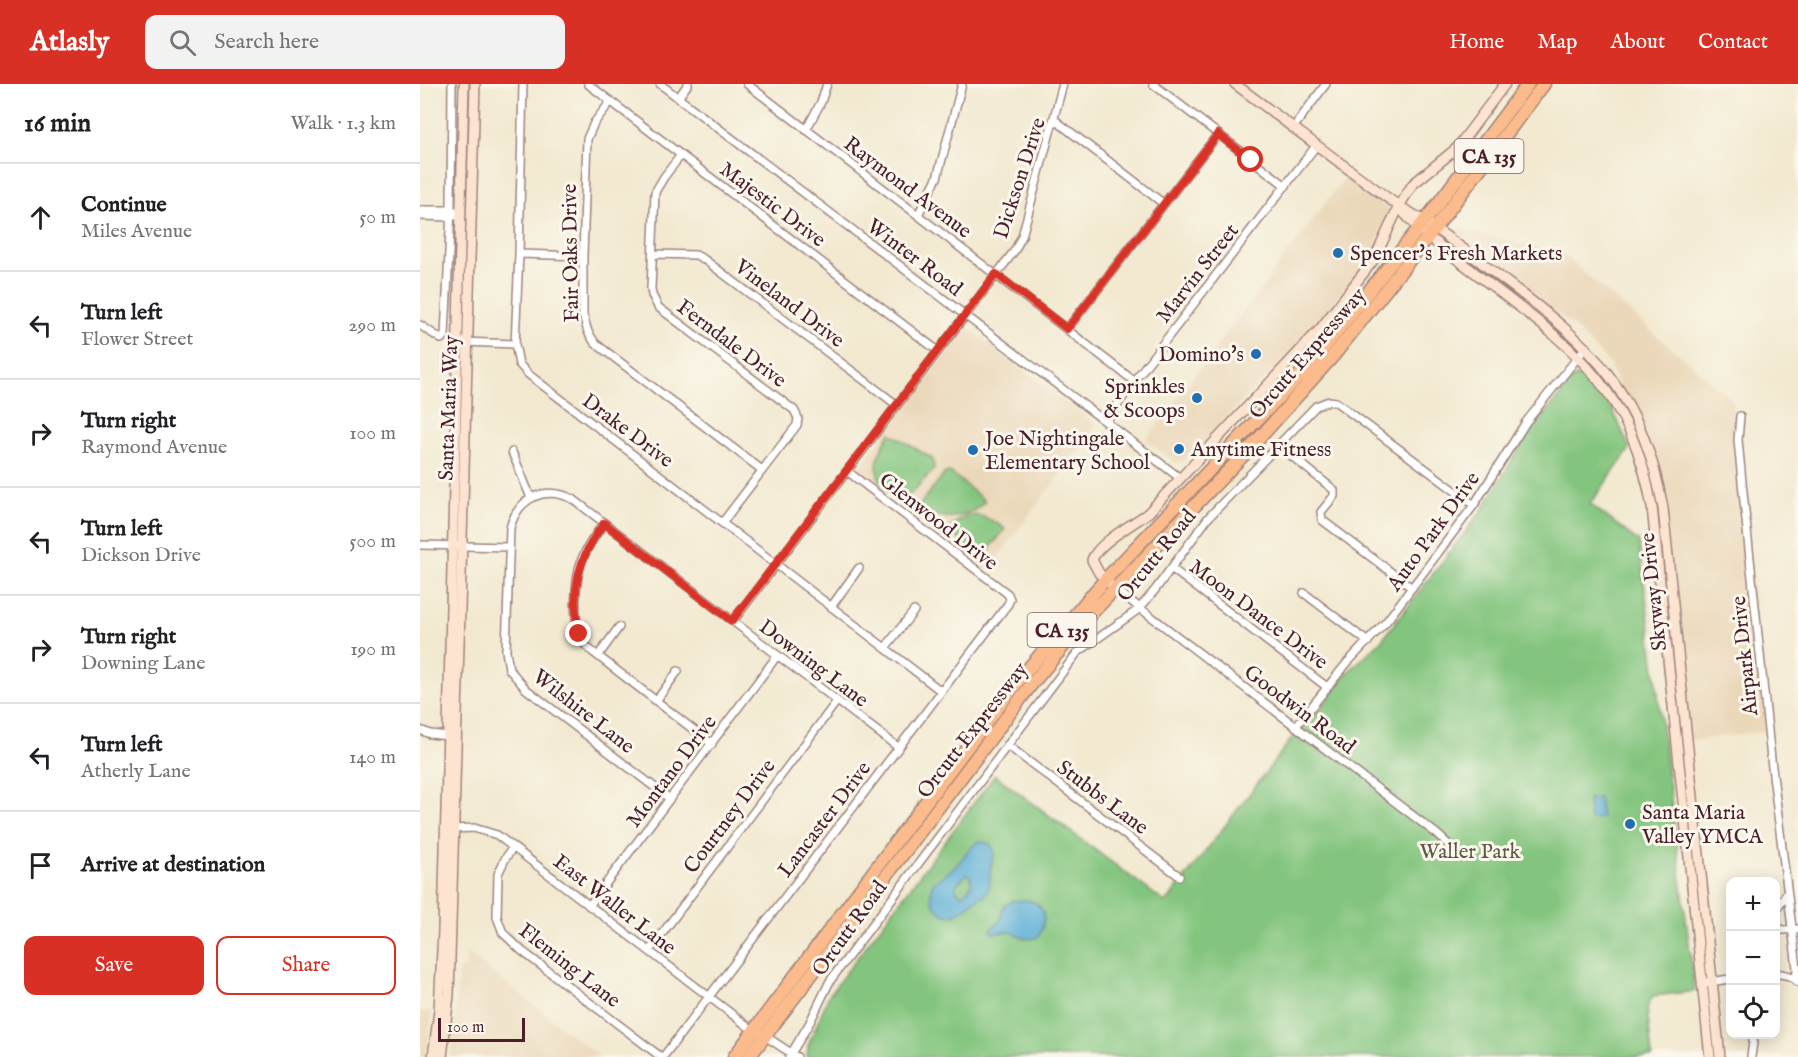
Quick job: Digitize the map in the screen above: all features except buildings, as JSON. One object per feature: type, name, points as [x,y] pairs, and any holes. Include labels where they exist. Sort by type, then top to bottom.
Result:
[{"type":"highway","name":"Orcutt Expressway","points":[[734,1057],[760,1033],[1025,693],[1086,620],[1110,585],[1254,444],[1333,356],[1528,84]]},
{"type":"highway","name":"Orcutt Expressway","points":[[1426,229],[1544,84]]},
{"type":"highway","name":"Orcutt Expressway","points":[[749,1057],[760,1033]]},
{"type":"main road","name":"Santa Maria Way","points":[[442,1057],[449,995],[450,829],[457,546],[457,342],[464,84]]},
{"type":"main road","name":"Santa Maria Way","points":[[433,1057],[450,829],[448,736],[468,342],[475,84]]},
{"type":"main road","points":[[1235,84],[1399,206],[1426,229]]},
{"type":"main road","name":"Orcutt Road","points":[[1110,585],[1093,566],[1092,560],[1096,551],[1102,544],[1148,513],[1321,328],[1376,258],[1399,206],[1413,184],[1456,148],[1505,84]]},
{"type":"main road","name":"Skyway Drive","points":[[1426,229],[1551,316],[1586,347],[1627,401],[1644,435],[1657,475],[1663,508],[1720,1057]]},
{"type":"main road","name":"Skyway Drive","points":[[1426,229],[1579,356],[1609,393],[1623,415],[1641,457],[1647,482],[1672,686],[1710,1057]]},
{"type":"street","points":[[420,325],[436,337],[443,338],[446,331],[452,84]]},
{"type":"street","name":"Drake Drive","points":[[524,84],[515,344],[519,364],[528,374],[941,691]]},
{"type":"street","name":"Majestic Drive","points":[[588,84],[938,351]]},
{"type":"street","name":"Winter Road","points":[[660,84],[1180,478]]},
{"type":"street","points":[[678,98],[688,84]]},
{"type":"street","name":"Raymond Avenue","points":[[747,84],[1134,381]]},
{"type":"street","points":[[806,130],[821,102],[827,84]]},
{"type":"street","points":[[918,215],[938,178],[962,84]]},
{"type":"street","name":"Dickson Drive","points":[[732,621],[1015,250],[1022,236],[1063,84]]},
{"type":"street","points":[[1153,84],[1286,186]]},
{"type":"street","points":[[1293,128],[1326,84]]},
{"type":"street","name":"Fair Oaks Drive","points":[[611,101],[594,123],[588,139],[583,256],[583,315],[588,332],[595,343],[762,470]]},
{"type":"street","points":[[1055,120],[1164,204]]},
{"type":"street","points":[[1067,329],[1218,134]]},
{"type":"street","name":"Marvin Street","points":[[1106,422],[1134,381],[1317,146]]},
{"type":"street","name":"Ferndale Drive","points":[[681,154],[655,192],[652,295],[658,307],[794,410],[798,418],[797,425],[762,470]]},
{"type":"street","points":[[420,210],[450,214]]},
{"type":"street","points":[[420,216],[472,214]]},
{"type":"street","points":[[519,254],[583,256]]},
{"type":"street","name":"Vineland Drive","points":[[653,254],[696,255],[705,260],[897,405]]},
{"type":"street","points":[[457,342],[515,344]]},
{"type":"street","name":"Auto Park Drive","points":[[1296,726],[1347,663],[1386,622],[1474,505],[1526,422],[1586,347]]},
{"type":"street","name":"Orcutt Road","points":[[792,1056],[830,981],[1077,653],[1139,609],[1208,518],[1311,411],[1329,401],[1336,402],[1474,505]]},
{"type":"street","name":"Airpark Drive","points":[[1740,416],[1738,440],[1741,471],[1771,759],[1787,893],[1795,929],[1797,981]]},
{"type":"street","points":[[1278,445],[1334,490],[1334,496],[1322,512],[1322,520],[1412,588]]},
{"type":"street","points":[[512,452],[531,498]]},
{"type":"street","points":[[722,523],[762,470]]},
{"type":"street","name":"Glenwood Drive","points":[[847,471],[1008,594],[1010,599]]},
{"type":"street","name":"Downing Lane","points":[[531,498],[548,494],[565,495],[899,748]]},
{"type":"street","name":"Wilshire Lane","points":[[531,498],[522,503],[513,517],[509,547],[506,651],[509,669],[526,689],[670,799]]},
{"type":"street","points":[[604,523],[587,547],[582,560],[576,597],[579,634],[586,646],[598,656],[712,744]]},
{"type":"street","points":[[420,545],[509,547]]},
{"type":"street","points":[[831,607],[860,568]]},
{"type":"street","name":"Moon Dance Drive","points":[[1171,568],[1327,687]]},
{"type":"street","name":"Goodwin Road","points":[[1110,585],[1437,834],[1462,857]]},
{"type":"street","points":[[1304,593],[1368,642]]},
{"type":"street","name":"Lancaster Drive","points":[[662,1057],[710,997],[1010,599]]},
{"type":"street","points":[[885,648],[914,611]]},
{"type":"street","points":[[598,656],[619,627]]},
{"type":"street","name":"Montano Drive","points":[[589,906],[777,656]]},
{"type":"street","points":[[656,701],[678,671]]},
{"type":"street","name":"Courtney Drive","points":[[649,951],[837,701]]},
{"type":"street","points":[[420,730],[430,734],[448,736]]},
{"type":"street","name":"Stubbs Lane","points":[[1007,745],[1179,876]]},
{"type":"street","name":"East Waller Lane","points":[[450,829],[474,828],[488,831],[513,847],[710,997],[792,1056]]},
{"type":"street","name":"Fleming Lane","points":[[513,847],[498,874],[497,917],[502,933],[522,951],[662,1057]]},
{"type":"street","points":[[1780,904],[1787,893]]},
{"type":"street","points":[[1780,929],[1795,929]]},
{"type":"street","points":[[1780,974],[1797,981]]},
{"type":"street","points":[[1702,983],[1726,980]]},
{"type":"street","points":[[1750,1057],[1753,1039]]},
{"type":"shaded area","points":[[1346,176],[1390,210],[1372,255],[1300,342],[1200,445],[1181,463],[1176,463],[1146,440]]},
{"type":"shaded area","points":[[1451,227],[1562,254],[1733,401],[1768,731],[1679,742],[1653,471],[1610,364],[1573,326]]},
{"type":"shaded area","points":[[965,329],[969,329],[1097,425],[987,571],[858,469]]},
{"type":"shaded area","points":[[467,953],[600,1057],[451,1057],[459,969],[466,969]]},
{"type":"shaded area","points":[[420,1011],[432,1012],[427,1057],[420,1057]]},
{"type":"green space","name":"Waller Park","points":[[1588,375],[1613,410],[1630,449],[1590,504],[1639,542],[1695,991],[1653,996],[1647,1008],[1652,1057],[807,1057],[808,1046],[829,995],[995,775],[1166,903],[1296,733],[1307,726],[1349,671],[1380,642],[1484,508],[1523,442],[1575,376]]},
{"type":"green space","points":[[890,433],[933,459],[934,469],[902,503],[884,488],[877,472],[880,454]]},
{"type":"green space","points":[[950,472],[985,501],[970,512],[953,517],[935,515],[918,507],[945,473]]},
{"type":"green space","points":[[973,515],[990,519],[1005,529],[983,557],[948,531],[959,520]]},
{"type":"water","points":[[1599,798],[1602,818],[1590,819],[1588,799]]},
{"type":"water","points":[[979,841],[990,844],[995,852],[989,889],[984,896],[961,912],[954,915],[942,913],[933,903],[931,894],[933,883],[955,867]],"holes":[[[967,874],[972,884],[964,895],[960,894],[956,890],[956,885]]]},
{"type":"water","points":[[1012,901],[1034,902],[1042,910],[1044,920],[1038,937],[1028,939],[1012,932],[992,933],[991,930],[1001,919],[1003,908],[1007,904]]},
{"type":"place","name":"Spencer's Fresh Markets","points":[[1338,253]]},
{"type":"place","name":"Domino's","points":[[1256,354]]},
{"type":"place","name":"Sprinkles & Scoops","points":[[1197,398]]},
{"type":"place","name":"Anytime Fitness","points":[[1179,449]]},
{"type":"place","name":"Joe Nightingale Elementary School","points":[[973,450]]},
{"type":"place","name":"Santa Maria Valley YMCA","points":[[1630,824]]},
{"type":"route","points":[[579,634],[576,597],[578,574],[587,547],[604,523],[732,621],[996,274],[1067,329],[1218,134],[1251,160]]}]
